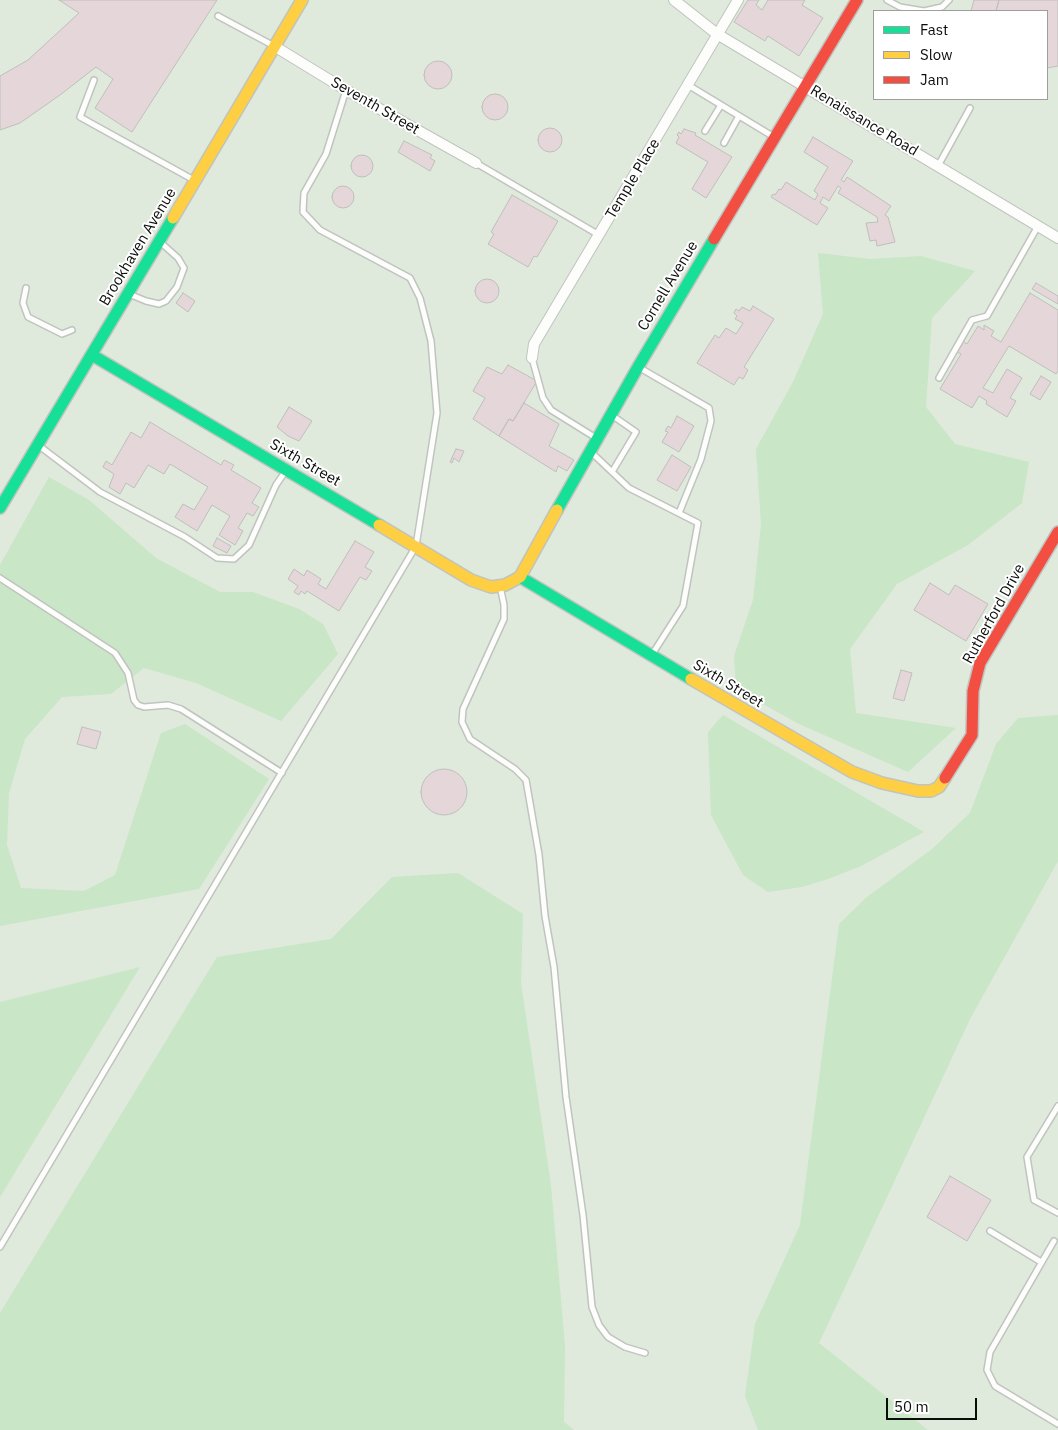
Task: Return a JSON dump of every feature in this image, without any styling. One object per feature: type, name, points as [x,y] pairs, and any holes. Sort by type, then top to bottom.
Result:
[{"type":"street","name":"Brookhaven Avenue","points":[[0,508],[302,0]]},
{"type":"street","name":"Renaissance Road","points":[[674,0],[717,34],[1058,238]]},
{"type":"street","name":"Temple Place","points":[[532,358],[534,344],[738,0]]},
{"type":"street","name":"Cornell Avenue","points":[[520,577],[589,450],[638,366],[857,0]]},
{"type":"street","name":"Seventh Street","points":[[274,46],[346,90],[476,163]]},
{"type":"street","name":"Sixth Street","points":[[92,355],[471,580],[491,587],[503,586]]},
{"type":"street","name":"Rutherford Drive","points":[[931,791],[940,787],[972,734],[973,690],[980,663],[1058,532]]},
{"type":"street","name":"Sixth Street","points":[[520,577],[820,755],[852,772],[898,787],[931,791]]},
{"type":"street","points":[[503,586],[520,577]]},
{"type":"lane","points":[[886,0],[900,7],[918,10]]},
{"type":"lane","points":[[928,10],[942,7],[948,0]]},
{"type":"lane","points":[[218,16],[274,46]]},
{"type":"lane","points":[[94,80],[80,117],[195,181]]},
{"type":"lane","points":[[688,85],[775,137]]},
{"type":"lane","points":[[0,1247],[416,546],[436,434],[437,413],[431,342],[420,298],[410,278],[320,230],[304,212],[304,192],[326,154],[346,90]]},
{"type":"lane","points":[[704,131],[721,105]]},
{"type":"lane","points":[[938,166],[970,108]]},
{"type":"lane","points":[[724,143],[739,116]]},
{"type":"lane","points":[[476,163],[600,235]]},
{"type":"lane","points":[[939,378],[972,320],[986,316],[1038,226]]},
{"type":"lane","points":[[128,294],[159,304],[166,301],[177,287],[184,268],[178,258],[159,241]]},
{"type":"lane","points":[[26,288],[23,303],[28,316],[62,334],[72,330]]},
{"type":"lane","points":[[532,358],[543,398],[551,410],[596,438]]},
{"type":"lane","points":[[638,366],[709,408],[711,421],[701,460],[678,513]]},
{"type":"lane","points":[[610,414],[636,432],[612,472]]},
{"type":"lane","points":[[38,445],[100,492],[185,537],[217,558],[234,560],[249,545],[276,485],[287,470]]},
{"type":"lane","points":[[589,450],[629,488],[698,523],[683,606],[652,655]]},
{"type":"lane","points":[[0,578],[114,653],[128,673],[134,700],[138,705],[144,707],[168,705],[181,709],[282,773]]},
{"type":"lane","points":[[503,586],[504,619],[463,708],[462,722],[470,739],[515,769],[526,780],[539,856],[544,916],[554,967],[566,1097],[583,1215],[592,1307],[608,1337],[625,1347],[645,1353]]},
{"type":"lane","points":[[1058,1106],[1028,1156],[1034,1200],[1058,1213]]},
{"type":"lane","points":[[990,1231],[1041,1262]]},
{"type":"lane","points":[[1054,1241],[990,1352],[987,1370],[995,1386],[1058,1424]]},
{"type":"shaded area","points":[[0,0],[1058,0],[1058,1430],[0,1430]]},
{"type":"green space","points":[[818,253],[870,259],[921,256],[975,271],[932,318],[926,407],[955,444],[1029,462],[1022,503],[968,545],[897,584],[850,649],[856,713],[956,728],[908,772],[799,724],[736,689],[734,656],[753,600],[761,524],[756,449],[793,382],[823,314]]},
{"type":"green space","points":[[49,477],[89,500],[156,558],[220,592],[253,592],[299,609],[323,624],[338,654],[281,721],[196,683],[144,668],[111,694],[62,697],[25,739],[9,793],[7,845],[21,888],[84,891],[115,875],[161,733],[185,724],[269,779],[199,889],[0,926],[0,565]]},
{"type":"green space","points":[[723,715],[924,832],[861,866],[828,879],[802,887],[768,892],[743,875],[711,815],[708,732]]},
{"type":"green space","points":[[1058,715],[1058,861],[970,1019],[819,1343],[928,1430],[758,1430],[745,1396],[755,1324],[800,1225],[839,924],[867,897],[932,849],[970,813],[996,744],[1018,718]]},
{"type":"green space","points":[[458,873],[523,914],[521,983],[551,1185],[565,1346],[564,1422],[574,1430],[0,1430],[0,1313],[217,957],[331,939],[392,877]]},
{"type":"green space","points":[[140,967],[0,1197],[0,1002]]},
{"type":"building","points":[[59,0],[217,0],[132,132],[95,108],[113,79],[96,67],[20,123],[0,130],[0,76],[28,60],[79,13]]},
{"type":"building","points":[[748,0],[759,0],[756,5],[762,10],[768,0],[805,0],[802,5],[823,18],[799,56],[768,36],[765,41],[734,22]]},
{"type":"building","points":[[974,0],[999,0],[996,10],[971,10]]},
{"type":"building","points":[[999,0],[1058,0],[1058,66],[1048,68],[1048,10],[996,10]]},
{"type":"building","points":[[438,61],[448,65],[452,75],[448,85],[438,89],[428,85],[424,75],[428,65]]},
{"type":"building","points":[[495,94],[504,98],[508,107],[504,116],[495,120],[486,116],[482,107],[486,98]]},
{"type":"building","points":[[550,128],[555,129],[561,135],[561,145],[555,151],[550,152],[545,151],[539,145],[538,140],[539,135],[545,129]]},
{"type":"building","points":[[684,129],[696,133],[695,135],[732,157],[706,198],[692,189],[708,162],[676,143],[679,137],[677,135],[679,132],[681,134]]},
{"type":"building","points":[[813,137],[853,161],[841,180],[844,182],[847,177],[891,206],[885,215],[888,217],[895,242],[877,246],[876,240],[870,241],[866,223],[878,222],[877,217],[838,193],[841,188],[838,186],[829,201],[823,197],[820,203],[828,208],[817,225],[771,197],[779,189],[781,190],[786,182],[815,200],[818,194],[814,191],[828,167],[804,152]]},
{"type":"building","points":[[404,141],[432,155],[430,158],[435,161],[430,171],[398,152]]},
{"type":"building","points":[[362,155],[370,158],[373,166],[370,174],[362,177],[354,174],[351,166],[354,158]]},
{"type":"building","points":[[343,186],[351,189],[354,197],[351,205],[343,208],[335,205],[332,197],[335,189]]},
{"type":"building","points":[[512,195],[558,221],[537,257],[534,256],[528,267],[488,244],[494,234],[491,232]]},
{"type":"building","points":[[487,279],[495,283],[499,291],[495,299],[487,303],[479,299],[475,291],[479,283]]},
{"type":"building","points":[[1036,283],[1058,296],[1058,304],[1032,289]]},
{"type":"building","points":[[183,293],[195,301],[188,312],[176,303]]},
{"type":"building","points":[[1030,293],[1058,310],[1058,371],[1056,374],[1009,346],[983,388],[993,393],[1007,369],[1022,378],[1010,398],[1016,401],[1007,417],[986,404],[987,401],[979,396],[972,408],[940,389],[961,354],[957,352],[963,341],[967,344],[978,326],[984,330],[984,325],[994,331],[991,336],[1001,342]]},
{"type":"building","points":[[753,306],[774,319],[744,367],[748,370],[743,379],[739,377],[734,385],[697,363],[715,335],[719,338],[726,328],[736,334],[743,323],[735,319],[737,316],[734,313],[736,309],[739,311],[742,307],[750,311]]},
{"type":"building","points":[[508,365],[537,381],[513,421],[509,419],[499,436],[473,419],[485,398],[473,391],[487,367],[502,374]]},
{"type":"building","points":[[1041,376],[1051,382],[1040,400],[1030,394]]},
{"type":"building","points":[[524,403],[559,424],[549,446],[574,460],[567,471],[558,466],[556,472],[499,436],[509,419],[513,421]]},
{"type":"building","points":[[289,407],[312,421],[299,441],[288,436],[277,427]]},
{"type":"building","points":[[677,416],[694,426],[679,452],[662,442],[668,432],[665,431],[668,426],[671,428]]},
{"type":"building","points":[[150,422],[221,465],[224,460],[234,465],[231,470],[261,488],[252,503],[259,507],[253,516],[247,513],[238,528],[243,531],[235,545],[219,535],[230,516],[212,505],[197,531],[175,517],[183,504],[194,510],[208,487],[170,464],[164,474],[148,465],[134,488],[126,483],[120,494],[109,487],[114,474],[103,467],[106,461],[112,465],[131,432],[141,438]]},
{"type":"building","points":[[456,449],[464,451],[459,462],[454,458],[452,463],[450,462]]},
{"type":"building","points":[[672,455],[691,467],[677,491],[657,480]]},
{"type":"building","points":[[217,538],[231,546],[227,553],[213,546]]},
{"type":"building","points":[[355,541],[374,552],[365,567],[372,571],[366,580],[360,577],[339,611],[307,591],[305,594],[301,591],[299,595],[294,592],[298,586],[288,579],[294,569],[304,576],[307,570],[321,579],[318,584],[326,589]]},
{"type":"building","points":[[930,583],[949,595],[955,585],[988,604],[966,641],[914,610]]},
{"type":"building","points":[[901,670],[912,673],[904,701],[893,698]]},
{"type":"building","points":[[82,727],[101,732],[96,749],[77,744]]},
{"type":"building","points":[[444,769],[457,773],[463,779],[467,792],[463,805],[457,811],[444,815],[431,811],[425,805],[421,792],[425,779],[431,773]]},
{"type":"building","points":[[950,1176],[991,1200],[967,1241],[927,1217]]},
{"type":"traffic: fast","points":[[0,508],[173,218]]},
{"type":"traffic: fast","points":[[557,510],[638,367],[714,239]]},
{"type":"traffic: fast","points":[[92,355],[379,525]]},
{"type":"traffic: fast","points":[[520,577],[691,679]]},
{"type":"traffic: slow","points":[[173,218],[302,0]]},
{"type":"traffic: slow","points":[[379,525],[471,580],[491,587],[505,585],[520,577],[557,510]]},
{"type":"traffic: slow","points":[[691,679],[852,772],[882,783],[918,791],[931,791],[939,787],[945,778]]},
{"type":"traffic: jam","points":[[714,239],[857,0]]},
{"type":"traffic: jam","points":[[945,778],[972,735],[973,691],[980,663],[1058,532]]}]
